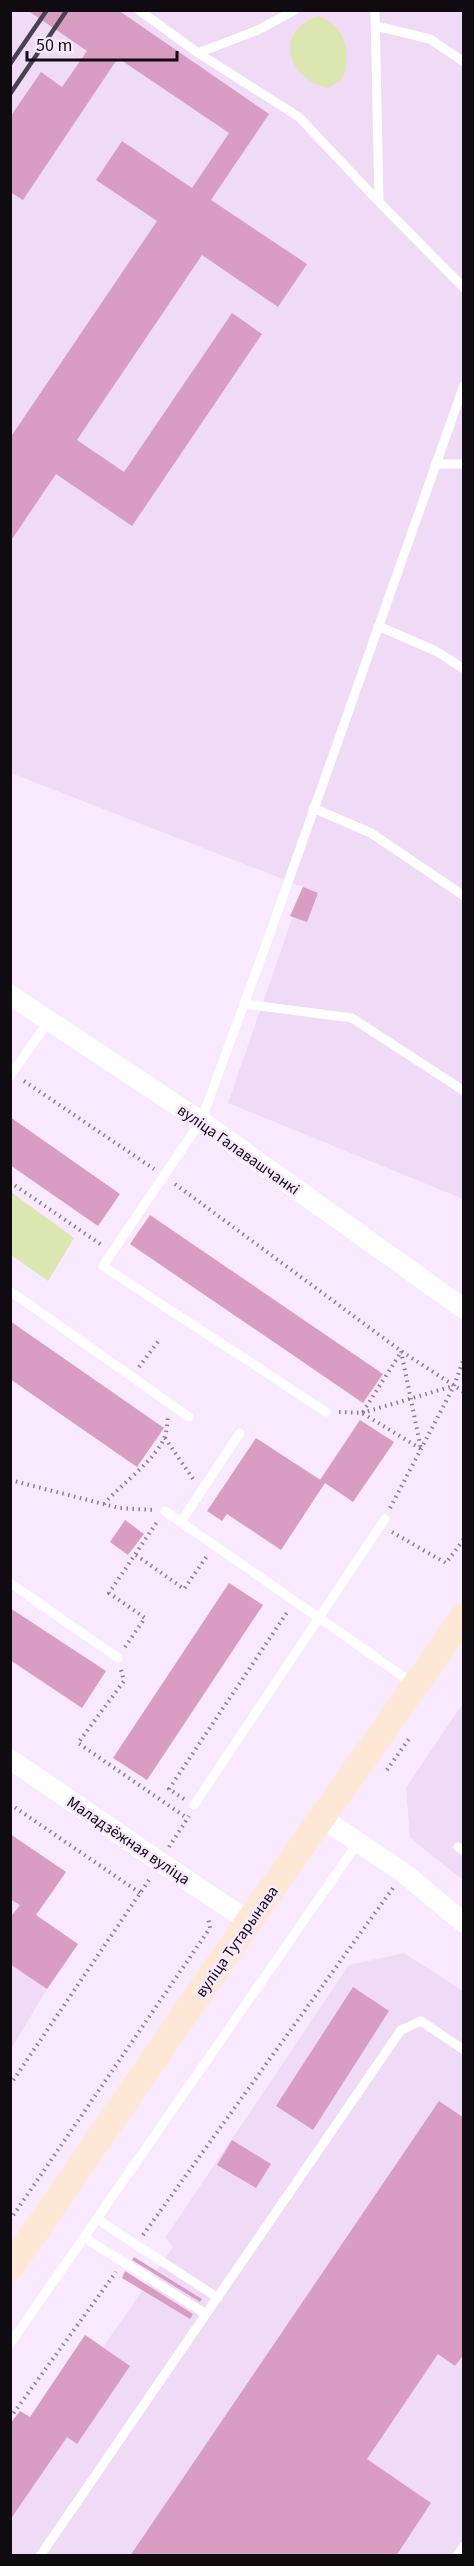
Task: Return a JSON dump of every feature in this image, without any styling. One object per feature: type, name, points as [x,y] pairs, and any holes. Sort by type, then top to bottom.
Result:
[{"type":"street","name":"вуліца Галавашчанкі","points":[[10,995],[201,1121],[464,1309]]},
{"type":"street","name":"вуліца Тутарынава","points":[[10,2268],[249,1921],[464,1616]]},
{"type":"street","name":"Маладзёжная вуліца","points":[[10,1759],[249,1921]]},
{"type":"street","points":[[322,1818],[404,1873],[464,1923]]},
{"type":"lane","points":[[140,10],[198,53],[299,117],[463,288]]},
{"type":"lane","points":[[198,53],[258,30],[295,10]]},
{"type":"lane","points":[[375,10],[379,202]]},
{"type":"lane","points":[[376,26],[430,39],[464,62]]},
{"type":"lane","points":[[326,1412],[103,1266],[201,1121],[464,385]]},
{"type":"lane","points":[[435,464],[464,464]]},
{"type":"lane","points":[[378,626],[436,651],[464,669]]},
{"type":"lane","points":[[313,808],[371,833],[464,896]]},
{"type":"lane","points":[[244,1004],[352,1018],[464,1090]]},
{"type":"lane","points":[[11,1074],[49,1021]]},
{"type":"lane","points":[[10,1291],[189,1417]]},
{"type":"lane","points":[[181,1522],[240,1433]]},
{"type":"lane","points":[[165,1511],[415,1685]]},
{"type":"lane","points":[[194,1805],[317,1617],[383,1522]]},
{"type":"lane","points":[[10,1583],[118,1658]]},
{"type":"lane","points":[[10,2344],[359,1841]]},
{"type":"lane","points":[[40,2556],[401,2030],[421,2021],[464,2049]]},
{"type":"lane","points":[[98,2219],[218,2298]]},
{"type":"lane","points":[[85,2238],[206,2314]]},
{"type":"lane","points":[[457,2556],[464,2546]]},
{"type":"path","points":[[11,1074],[164,1176],[401,1351],[464,1392]]},
{"type":"path","points":[[10,1182],[111,1251]]},
{"type":"path","points":[[132,1376],[158,1342]]},
{"type":"path","points":[[401,1351],[421,1449]]},
{"type":"path","points":[[362,1413],[401,1351]]},
{"type":"path","points":[[464,1358],[454,1386],[383,1522],[446,1563],[464,1539]]},
{"type":"path","points":[[326,1412],[362,1413],[454,1386]]},
{"type":"path","points":[[362,1413],[421,1449]]},
{"type":"path","points":[[104,1504],[118,1487],[144,1466],[165,1437],[202,1491]]},
{"type":"path","points":[[10,1480],[119,1508],[165,1511],[109,1593],[145,1618],[118,1658],[124,1681],[78,1743],[188,1819],[166,1852]]},
{"type":"path","points":[[136,1555],[184,1589],[209,1553]]},
{"type":"path","points":[[194,1805],[169,1789],[290,1609],[281,1603]]},
{"type":"path","points":[[10,1804],[140,1893]]},
{"type":"path","points":[[136,2245],[404,1873]]},
{"type":"path","points":[[10,2085],[152,1874],[161,1880]]},
{"type":"path","points":[[10,2220],[210,1928],[206,1908]]},
{"type":"path","points":[[10,2418],[123,2262]]},
{"type":"shaded area","points":[[10,11],[463,11],[463,1199],[228,1103],[303,887],[11,773]]},
{"type":"shaded area","points":[[463,1703],[463,1880],[410,1838],[406,1788]]},
{"type":"shaded area","points":[[11,1834],[66,1872],[36,1915],[78,1944],[47,1989],[11,2049]]},
{"type":"shaded area","points":[[404,1953],[463,1991],[463,2555],[11,2556],[11,2424],[20,2411],[30,2417],[85,2335],[103,2347],[173,2247],[165,2238],[349,1965]]},
{"type":"green space","points":[[318,16],[335,26],[346,51],[347,61],[342,80],[328,88],[314,83],[303,75],[291,55],[291,43],[295,33],[304,23]]},
{"type":"green space","points":[[11,1192],[74,1238],[48,1281],[11,1255]]},
{"type":"building","points":[[27,10],[118,10],[269,114],[211,200],[307,264],[278,307],[202,255],[77,440],[124,472],[232,313],[262,334],[132,526],[56,474],[10,542],[10,438],[157,221],[96,180],[122,141],[192,188],[229,133],[118,58],[23,200],[10,192],[10,117],[41,72],[62,87],[87,51]]},
{"type":"building","points":[[303,887],[318,893],[307,922],[290,916]]},
{"type":"building","points":[[10,1117],[120,1194],[98,1226],[10,1165]]},
{"type":"building","points":[[150,1215],[383,1374],[363,1403],[130,1244]]},
{"type":"building","points":[[10,1321],[164,1428],[137,1467],[10,1379]]},
{"type":"building","points":[[360,1420],[394,1442],[353,1502],[325,1483],[281,1550],[227,1514],[222,1521],[207,1511],[256,1438],[320,1480]]},
{"type":"building","points":[[125,1520],[144,1534],[128,1555],[110,1542]]},
{"type":"building","points":[[229,1583],[263,1605],[147,1780],[113,1758]]},
{"type":"building","points":[[10,1608],[106,1671],[82,1708],[10,1660]]},
{"type":"building","points":[[10,1834],[66,1872],[36,1915],[78,1944],[47,1989],[10,1964],[10,1918],[20,1905],[10,1899]]},
{"type":"building","points":[[353,1987],[389,2011],[313,2130],[276,2106]]},
{"type":"building","points":[[439,2101],[464,2118],[464,2354],[455,2366],[438,2354],[367,2459],[431,2503],[396,2556],[130,2556]]},
{"type":"building","points":[[232,2140],[271,2164],[256,2188],[217,2165]]},
{"type":"building","points":[[134,2257],[202,2299],[200,2302],[132,2260]]},
{"type":"building","points":[[125,2271],[193,2314],[190,2319],[122,2278]]},
{"type":"building","points":[[85,2335],[130,2366],[77,2444],[67,2437],[10,2520],[10,2424],[20,2411],[30,2417]]},
{"type":"railway","points":[[10,64],[47,10]]},
{"type":"railway","points":[[10,94],[67,10]]}]
